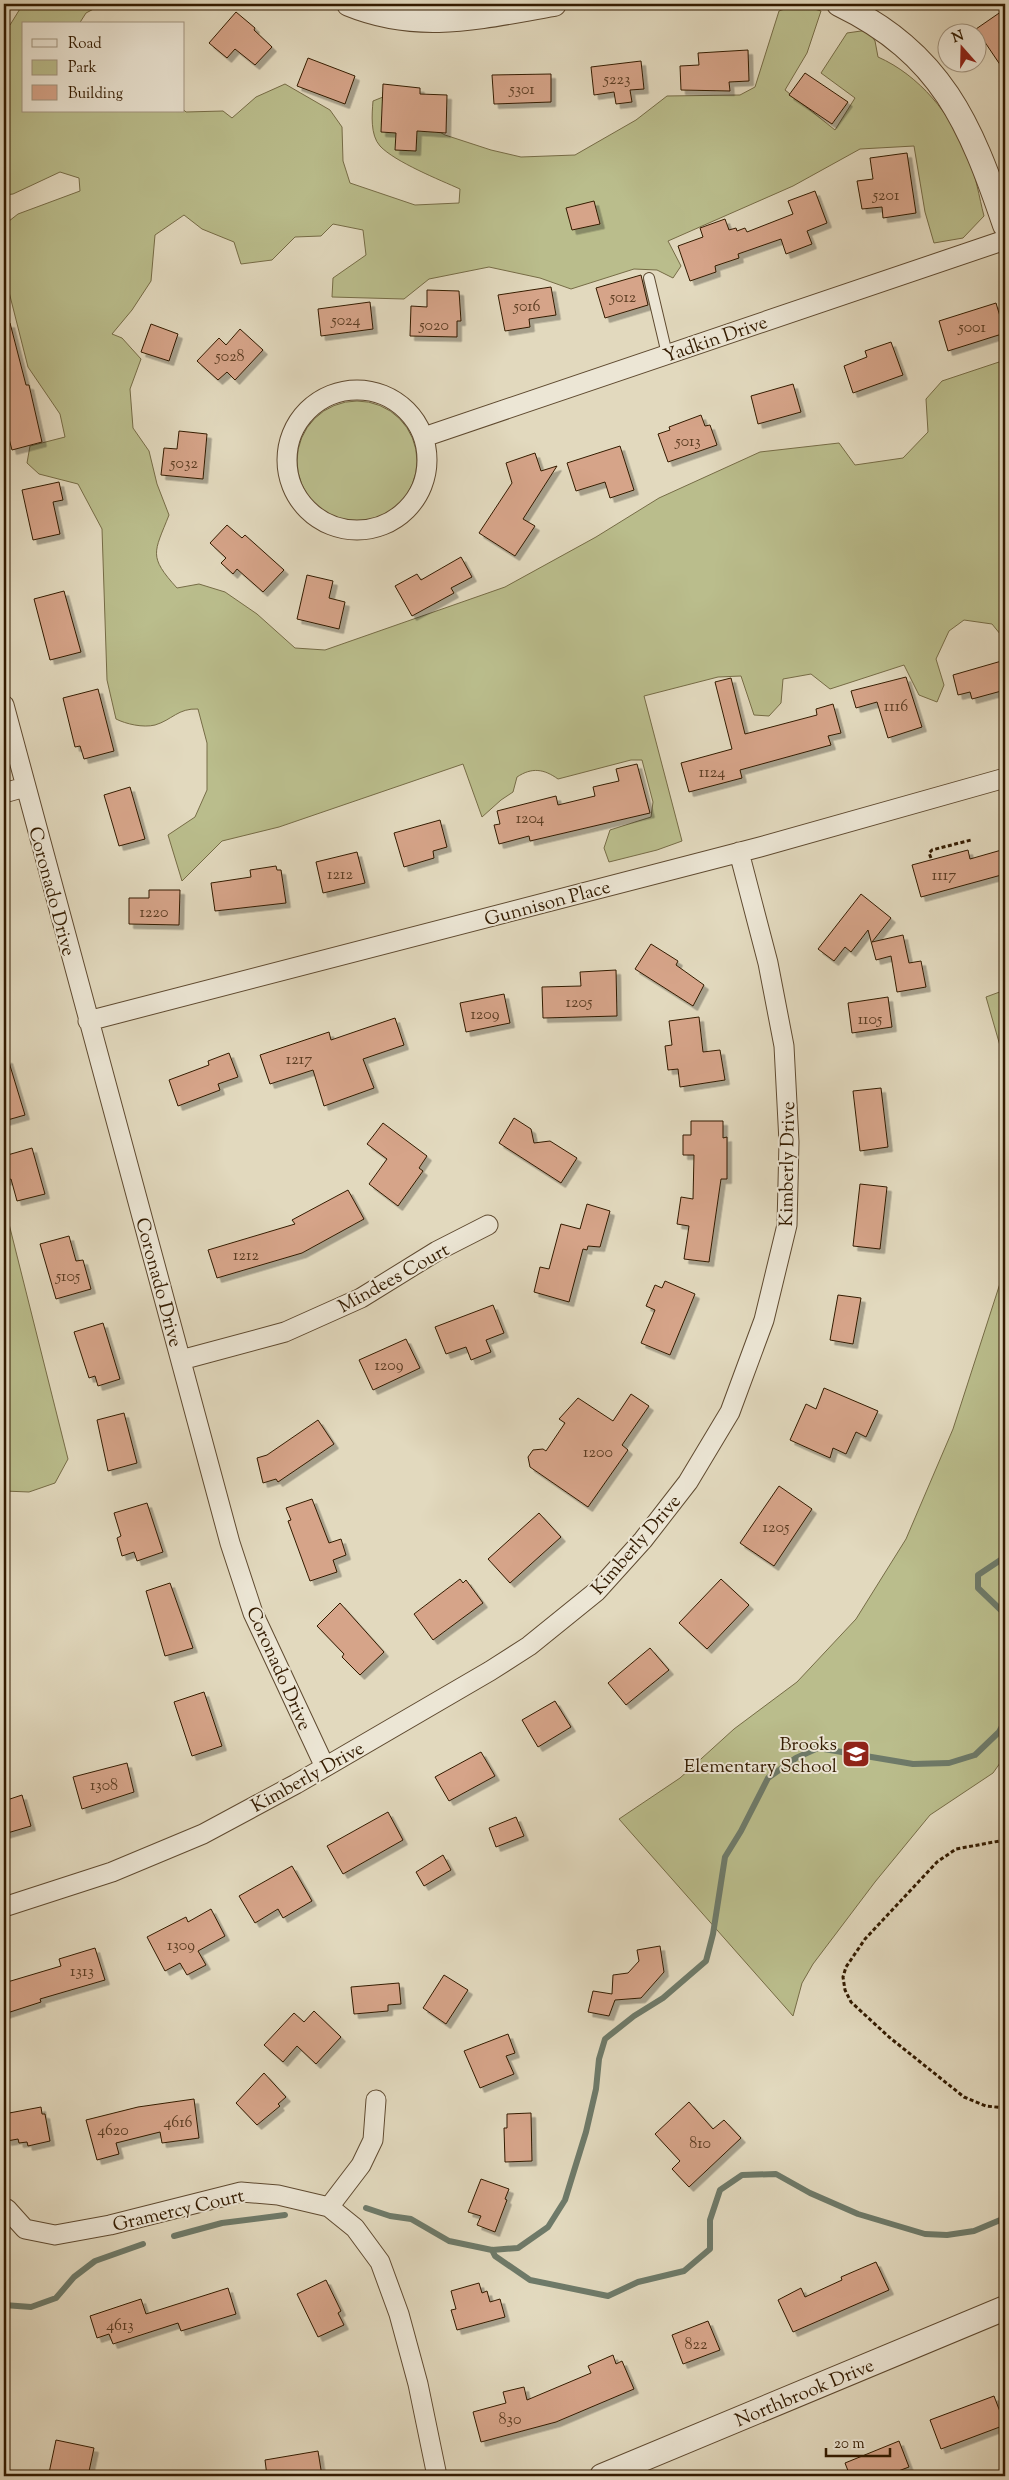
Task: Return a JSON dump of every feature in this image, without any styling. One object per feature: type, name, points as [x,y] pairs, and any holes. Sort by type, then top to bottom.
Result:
[{"type":"street","points":[[349,4],[390,16],[423,21],[452,20],[554,4]]},
{"type":"street","points":[[840,4],[878,25],[923,63],[939,81],[966,124],[979,150],[1005,225]]},
{"type":"street","name":"Yadkin Drive","points":[[424,437],[1005,240]]},
{"type":"street","points":[[354,390],[382,394],[404,408],[416,421],[424,437],[428,465],[423,487],[410,508],[386,525],[358,531],[329,525],[310,514],[296,496],[288,475],[288,447],[296,424],[310,407],[332,394],[354,390]]},
{"type":"street","name":"Coronado Drive","points":[[4,705],[24,787],[230,1543],[253,1613],[325,1766]]},
{"type":"street","name":"Gunnison Place","points":[[88,1021],[739,852],[1005,778]]},
{"type":"street","points":[[4,793],[24,787]]},
{"type":"street","name":"Kimberly Drive","points":[[4,1907],[112,1872],[202,1834],[325,1766],[498,1666],[529,1646],[597,1591],[643,1540],[688,1482],[730,1412],[764,1320],[787,1226],[789,1142],[784,1046],[768,963],[739,852]]},
{"type":"street","name":"Mindees Court","points":[[181,1360],[285,1332],[361,1298],[437,1251],[488,1225]]},
{"type":"street","points":[[329,2207],[361,2165],[373,2140],[376,2100]]},
{"type":"street","name":"Gramercy Court","points":[[7,2209],[24,2229],[55,2234],[110,2225],[241,2192],[278,2194],[329,2207],[356,2228],[380,2262],[398,2314],[418,2384],[437,2476]]},
{"type":"street","name":"Northbrook Drive","points":[[602,2476],[1005,2308]]},
{"type":"lane","points":[[649,278],[667,354]]},
{"type":"path","points":[[931,858],[929,853],[932,850],[971,840]]},
{"type":"path","points":[[1005,1840],[956,1850],[937,1862],[865,1939],[846,1967],[843,1977],[845,1990],[852,2002],[889,2037],[964,2097],[986,2106],[1005,2108]]},
{"type":"green space","points":[[23,4],[103,4],[86,13],[80,22],[22,22],[22,112],[223,111],[232,118],[256,97],[285,84],[330,110],[342,127],[343,161],[350,183],[415,205],[459,203],[460,189],[407,164],[380,146],[373,130],[373,101],[388,95],[404,112],[445,135],[491,150],[521,157],[575,155],[636,120],[667,96],[740,95],[755,87],[779,11],[798,4],[821,11],[807,53],[785,90],[835,130],[855,98],[821,73],[847,33],[868,30],[875,41],[878,57],[907,74],[920,85],[943,112],[961,141],[973,171],[984,216],[963,238],[934,243],[925,212],[914,146],[860,149],[793,186],[668,241],[681,266],[673,278],[657,270],[634,269],[571,289],[540,278],[489,267],[429,279],[404,299],[332,297],[333,278],[366,255],[363,230],[333,224],[321,236],[295,237],[272,260],[241,264],[234,242],[202,229],[184,215],[155,235],[151,281],[132,310],[112,334],[122,338],[141,359],[130,389],[133,428],[149,451],[157,484],[169,515],[157,546],[156,554],[161,568],[177,588],[199,584],[225,592],[257,614],[295,648],[325,650],[505,587],[596,537],[659,498],[760,452],[839,443],[855,465],[903,458],[928,432],[926,399],[942,381],[1005,360],[1005,640],[992,624],[964,620],[949,631],[936,659],[944,685],[937,702],[919,695],[904,665],[830,689],[811,674],[783,679],[781,703],[769,716],[754,715],[741,676],[718,677],[644,696],[682,841],[657,850],[609,862],[604,848],[610,830],[651,817],[653,802],[642,760],[631,760],[558,779],[543,771],[522,774],[517,777],[513,792],[482,817],[463,764],[279,827],[222,841],[182,881],[168,835],[195,817],[207,790],[207,743],[198,709],[185,710],[161,723],[150,726],[135,725],[116,719],[107,680],[102,529],[78,484],[39,474],[27,463],[30,446],[65,437],[60,414],[28,367],[8,288],[4,288],[4,225],[18,214],[80,191],[79,178],[60,172],[13,194],[4,195],[4,30],[10,25]]},
{"type":"green space","points":[[357,401],[380,405],[400,418],[413,438],[417,461],[413,484],[400,504],[380,517],[357,521],[334,517],[314,504],[301,484],[297,461],[301,438],[314,418],[334,405]]},
{"type":"green space","points":[[1005,990],[1005,1063],[986,997]]},
{"type":"green space","points":[[4,1204],[68,1459],[55,1483],[29,1492],[4,1491]]},
{"type":"green space","name":"Brooks Elementary School","points":[[1005,1260],[1005,1756],[993,1773],[930,1815],[875,1882],[813,1964],[802,1983],[793,2016],[619,1819],[680,1778],[734,1729],[797,1682],[856,1619],[906,1539],[953,1429],[1004,1271]]},
{"type":"building","points":[[1005,9],[1005,72],[986,44],[986,22]]},
{"type":"building","points":[[236,12],[255,28],[254,30],[272,47],[255,65],[235,49],[227,58],[209,43]]},
{"type":"building","points":[[748,50],[749,81],[729,82],[730,91],[681,90],[680,66],[699,65],[698,53]]},
{"type":"building","points":[[308,58],[355,76],[345,104],[297,86]]},
{"type":"building","points":[[641,61],[644,89],[630,90],[632,102],[616,104],[614,92],[594,95],[591,67]]},
{"type":"building","points":[[805,73],[848,102],[832,124],[789,95]]},
{"type":"building","points":[[551,74],[551,102],[494,104],[492,75]]},
{"type":"building","points":[[383,84],[420,88],[420,94],[447,95],[446,133],[417,131],[416,151],[395,150],[396,133],[381,132]]},
{"type":"building","points":[[907,153],[916,213],[883,218],[882,207],[862,209],[857,181],[873,179],[870,158]]},
{"type":"building","points":[[815,191],[827,223],[807,231],[812,244],[786,254],[781,239],[738,254],[739,258],[715,266],[716,272],[690,281],[678,246],[703,237],[700,228],[725,219],[729,230],[736,228],[737,231],[745,228],[747,232],[793,214],[788,201]]},
{"type":"building","points":[[594,201],[600,224],[572,230],[566,208]]},
{"type":"building","points":[[641,275],[648,305],[605,318],[596,288]]},
{"type":"building","points":[[551,287],[556,315],[529,319],[530,327],[505,331],[498,295]]},
{"type":"building","points":[[427,290],[459,291],[461,321],[457,321],[457,337],[410,336],[411,306],[427,307]]},
{"type":"building","points":[[370,302],[373,329],[321,336],[318,309]]},
{"type":"building","points":[[996,303],[1005,333],[948,351],[939,321]]},
{"type":"building","points":[[10,323],[26,385],[29,385],[42,442],[12,450],[8,435],[4,436],[4,324]]},
{"type":"building","points":[[151,324],[178,334],[169,361],[141,352]]},
{"type":"building","points":[[240,329],[263,350],[235,380],[227,372],[218,380],[197,361],[219,338],[226,345]]},
{"type":"building","points":[[891,342],[903,375],[853,393],[844,366],[867,357],[865,351]]},
{"type":"building","points":[[793,384],[801,412],[758,424],[751,396]]},
{"type":"building","points":[[701,415],[705,426],[710,425],[717,445],[668,462],[658,434],[670,430],[669,427]]},
{"type":"building","points":[[179,431],[207,434],[203,479],[161,475],[164,448],[177,449]]},
{"type":"building","points":[[620,446],[634,490],[610,498],[605,482],[576,491],[567,463]]},
{"type":"building","points":[[535,453],[541,471],[557,466],[523,519],[535,526],[515,556],[479,533],[512,483],[506,463]]},
{"type":"building","points":[[59,482],[63,500],[53,502],[60,534],[33,540],[22,490]]},
{"type":"building","points":[[227,525],[242,538],[245,535],[284,570],[263,592],[237,569],[233,574],[221,563],[226,558],[210,543]]},
{"type":"building","points":[[461,557],[472,577],[451,588],[454,593],[412,616],[395,586],[417,574],[421,580]]},
{"type":"building","points":[[307,575],[333,581],[329,598],[345,602],[339,629],[297,619]]},
{"type":"building","points":[[64,591],[81,652],[50,660],[34,599]]},
{"type":"building","points":[[1005,660],[1005,690],[972,699],[970,692],[958,695],[953,675]]},
{"type":"building","points":[[906,677],[922,727],[888,738],[877,702],[856,708],[851,691]]},
{"type":"building","points":[[731,678],[745,734],[817,715],[816,709],[833,704],[841,733],[828,736],[831,745],[740,770],[742,778],[689,792],[681,763],[732,749],[715,682]]},
{"type":"building","points":[[98,689],[114,751],[84,759],[80,746],[75,747],[63,698]]},
{"type":"building","points":[[637,764],[650,813],[530,841],[529,836],[499,844],[494,825],[500,824],[497,811],[556,796],[558,805],[595,796],[593,787],[619,781],[616,769]]},
{"type":"building","points":[[130,787],[145,839],[119,846],[104,795]]},
{"type":"building","points":[[440,820],[447,847],[433,851],[434,858],[404,867],[394,833]]},
{"type":"building","points":[[1005,849],[1005,874],[921,897],[912,865],[968,850],[970,859]]},
{"type":"building","points":[[357,852],[365,883],[323,893],[316,862]]},
{"type":"building","points":[[276,866],[277,870],[281,870],[286,903],[215,911],[211,883],[251,877],[250,870]]},
{"type":"building","points":[[149,890],[180,890],[179,925],[129,924],[129,898],[149,898]]},
{"type":"building","points":[[861,894],[891,918],[872,942],[903,935],[909,963],[921,961],[926,987],[897,992],[891,956],[876,960],[868,930],[851,952],[845,947],[834,961],[818,949]]},
{"type":"building","points":[[651,944],[678,961],[676,965],[704,985],[693,1006],[635,969]]},
{"type":"building","points":[[616,970],[617,1016],[543,1018],[542,987],[581,986],[580,972]]},
{"type":"building","points":[[504,994],[510,1023],[466,1032],[460,1003]]},
{"type":"building","points":[[888,997],[892,1027],[852,1033],[848,1003]]},
{"type":"building","points":[[699,1017],[703,1052],[720,1050],[725,1080],[680,1087],[678,1069],[668,1070],[665,1046],[672,1045],[669,1021]]},
{"type":"building","points":[[395,1018],[404,1045],[363,1059],[374,1088],[324,1106],[313,1070],[270,1084],[260,1055],[329,1032],[331,1040]]},
{"type":"building","points":[[229,1053],[238,1077],[218,1084],[220,1090],[178,1106],[169,1080],[209,1065],[208,1061]]},
{"type":"building","points":[[4,1059],[8,1059],[25,1115],[4,1121]]},
{"type":"building","points":[[881,1088],[888,1147],[860,1151],[853,1091]]},
{"type":"building","points":[[514,1118],[531,1129],[534,1143],[550,1141],[577,1158],[561,1183],[499,1143]]},
{"type":"building","points":[[691,1121],[723,1121],[723,1138],[727,1137],[727,1179],[721,1179],[709,1262],[684,1259],[689,1226],[677,1224],[681,1197],[693,1199],[694,1155],[683,1155],[683,1135],[691,1135]]},
{"type":"building","points":[[383,1123],[427,1156],[419,1168],[423,1171],[398,1206],[369,1184],[387,1159],[367,1144]]},
{"type":"building","points":[[32,1148],[45,1194],[17,1201],[11,1179],[4,1181],[4,1156]]},
{"type":"building","points":[[860,1184],[887,1187],[880,1249],[853,1246]]},
{"type":"building","points":[[348,1190],[364,1219],[302,1253],[217,1278],[208,1250],[295,1224],[292,1220]]},
{"type":"building","points":[[587,1204],[610,1211],[600,1247],[588,1246],[587,1250],[583,1249],[569,1302],[534,1292],[540,1267],[549,1269],[561,1224],[580,1229]]},
{"type":"building","points":[[69,1236],[76,1261],[83,1260],[91,1289],[56,1299],[40,1244]]},
{"type":"building","points":[[665,1281],[695,1294],[670,1355],[641,1343],[655,1310],[646,1306],[655,1285],[662,1288]]},
{"type":"building","points":[[838,1295],[861,1298],[853,1344],[830,1340]]},
{"type":"building","points":[[493,1305],[504,1333],[486,1340],[491,1352],[471,1360],[466,1347],[446,1354],[435,1327]]},
{"type":"building","points":[[103,1323],[120,1379],[98,1386],[95,1376],[89,1378],[74,1332]]},
{"type":"building","points":[[406,1339],[420,1368],[373,1390],[359,1360]]},
{"type":"building","points":[[824,1388],[878,1411],[866,1437],[856,1432],[846,1454],[833,1448],[830,1458],[790,1440],[806,1404],[816,1409]]},
{"type":"building","points":[[631,1394],[649,1406],[622,1445],[628,1450],[588,1507],[530,1467],[528,1457],[533,1450],[543,1449],[546,1451],[565,1423],[559,1419],[578,1398],[613,1421]]},
{"type":"building","points":[[124,1413],[137,1463],[108,1471],[97,1420]]},
{"type":"building","points":[[318,1420],[334,1444],[278,1482],[276,1479],[263,1483],[257,1458],[267,1455]]},
{"type":"building","points":[[779,1486],[812,1509],[774,1566],[740,1543]]},
{"type":"building","points":[[312,1499],[329,1543],[341,1539],[346,1555],[333,1560],[337,1572],[310,1581],[288,1521],[291,1520],[286,1508]]},
{"type":"building","points":[[147,1503],[163,1552],[137,1561],[134,1552],[122,1556],[117,1538],[121,1536],[114,1513]]},
{"type":"building","points":[[539,1513],[561,1537],[510,1583],[488,1559]]},
{"type":"building","points":[[460,1579],[463,1583],[466,1580],[483,1603],[433,1640],[414,1614]]},
{"type":"building","points":[[721,1579],[749,1605],[707,1649],[679,1623]]},
{"type":"building","points":[[170,1583],[193,1648],[165,1656],[146,1591]]},
{"type":"building","points":[[340,1603],[384,1652],[360,1675],[342,1657],[344,1654],[317,1626]]},
{"type":"building","points":[[650,1648],[669,1670],[626,1705],[608,1683]]},
{"type":"building","points":[[204,1692],[222,1746],[192,1756],[174,1702]]},
{"type":"building","points":[[555,1701],[571,1727],[538,1747],[522,1720]]},
{"type":"building","points":[[481,1752],[495,1776],[449,1801],[435,1777]]},
{"type":"building","points":[[127,1763],[134,1792],[82,1809],[73,1777]]},
{"type":"building","points":[[22,1795],[31,1826],[4,1834],[4,1801]]},
{"type":"building","points":[[388,1812],[403,1840],[343,1874],[327,1846]]},
{"type":"building","points":[[516,1817],[524,1836],[496,1847],[489,1828]]},
{"type":"building","points":[[443,1855],[451,1870],[424,1886],[416,1872]]},
{"type":"building","points":[[292,1866],[312,1901],[283,1918],[278,1909],[255,1923],[239,1896]]},
{"type":"building","points":[[211,1909],[225,1936],[198,1951],[206,1965],[187,1975],[180,1963],[165,1971],[147,1937],[186,1917],[188,1922]]},
{"type":"building","points":[[660,1946],[664,1972],[641,1998],[615,2000],[609,2016],[588,2012],[593,1991],[612,1994],[613,1975],[628,1973],[639,1961],[637,1950]]},
{"type":"building","points":[[95,1948],[105,1980],[40,1999],[41,2002],[4,2014],[4,1983],[61,1966],[59,1959]]},
{"type":"building","points":[[444,1975],[468,1990],[446,2024],[423,2008]]},
{"type":"building","points":[[399,1983],[401,2004],[388,2005],[388,2011],[354,2014],[351,1987]]},
{"type":"building","points":[[314,2011],[341,2037],[316,2064],[297,2046],[283,2062],[264,2045],[294,2013],[304,2022]]},
{"type":"building","points":[[508,2034],[515,2053],[506,2056],[514,2074],[480,2088],[464,2051]]},
{"type":"building","points":[[264,2073],[286,2097],[278,2104],[280,2106],[257,2125],[236,2103]]},
{"type":"building","points":[[194,2099],[199,2138],[162,2143],[160,2132],[116,2143],[119,2154],[97,2160],[86,2120],[138,2107]]},
{"type":"building","points":[[689,2102],[713,2129],[724,2120],[741,2138],[689,2187],[672,2169],[680,2161],[655,2134]]},
{"type":"building","points":[[41,2107],[42,2114],[45,2114],[50,2141],[28,2146],[27,2142],[19,2143],[18,2139],[7,2141],[4,2114]]},
{"type":"building","points":[[531,2113],[532,2161],[505,2162],[504,2128],[507,2128],[507,2114]]},
{"type":"building","points":[[481,2179],[509,2189],[505,2199],[507,2200],[495,2232],[477,2225],[481,2216],[468,2212]]},
{"type":"building","points":[[876,2262],[889,2290],[793,2332],[778,2300],[801,2288],[805,2297],[842,2280],[841,2277]]},
{"type":"building","points":[[326,2280],[341,2311],[338,2313],[344,2325],[318,2337],[297,2294]]},
{"type":"building","points":[[479,2283],[482,2293],[487,2291],[490,2302],[500,2299],[505,2317],[457,2330],[451,2310],[456,2309],[451,2291]]},
{"type":"building","points":[[228,2288],[236,2314],[181,2331],[178,2323],[113,2344],[109,2334],[97,2338],[90,2316],[141,2299],[146,2314]]},
{"type":"building","points":[[708,2321],[720,2350],[683,2364],[672,2335]]},
{"type":"building","points":[[613,2355],[616,2364],[622,2361],[634,2389],[556,2422],[481,2442],[473,2412],[506,2403],[503,2392],[524,2387],[527,2400],[591,2373],[588,2366]]},
{"type":"building","points":[[994,2396],[1005,2425],[941,2449],[930,2420]]},
{"type":"building","points":[[56,2440],[94,2448],[88,2476],[64,2476],[49,2473]]},
{"type":"building","points":[[899,2441],[909,2467],[885,2476],[850,2476],[845,2463]]},
{"type":"building","points":[[318,2451],[322,2476],[267,2476],[265,2460]]},
{"type":"waterway","points":[[1005,1557],[978,1575],[978,1588],[1005,1614]]},
{"type":"waterway","points":[[366,2208],[390,2216],[411,2219],[449,2241],[492,2250],[518,2248],[548,2227],[565,2200],[586,2132],[596,2089],[599,2059],[605,2039],[634,2016],[663,1998],[706,1961],[713,1934],[725,1857],[741,1831],[768,1778],[796,1758],[818,1748],[913,1764],[949,1763],[975,1755],[999,1732],[1005,1721]]},
{"type":"waterway","points":[[492,2250],[495,2256],[530,2280],[608,2296],[638,2282],[684,2271],[710,2249],[710,2220],[720,2190],[742,2175],[776,2174],[810,2193],[858,2214],[925,2234],[947,2235],[974,2231],[1005,2218]]},
{"type":"waterway","points":[[174,2236],[222,2223],[285,2215]]},
{"type":"waterway","points":[[4,2305],[31,2307],[56,2298],[74,2277],[95,2261],[143,2244]]},
{"type":"place","name":"Brooks Elementary School","points":[[856,1754]]}]
